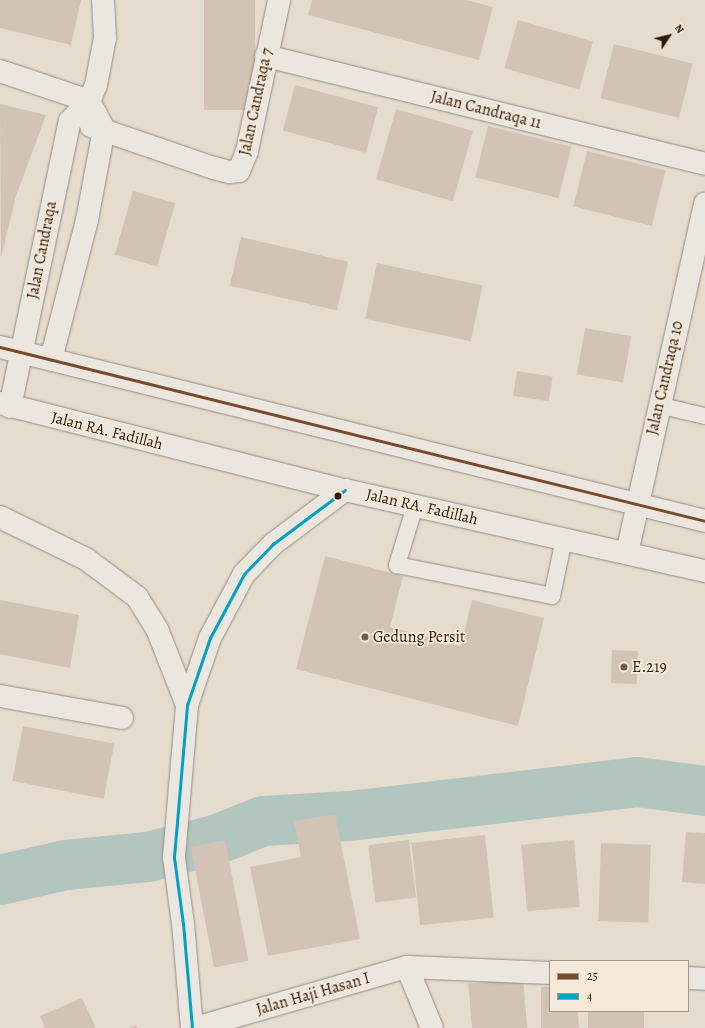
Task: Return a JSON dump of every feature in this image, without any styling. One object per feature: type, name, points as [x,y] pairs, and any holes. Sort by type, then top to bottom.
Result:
[{"type":"street","points":[[70,121],[92,93],[105,38],[103,0]]},
{"type":"street","name":"Jalan Candraqa 7","points":[[70,121],[104,129],[214,168],[236,172],[242,167],[247,151],[279,0]]},
{"type":"street","name":"Jalan Candraqa 11","points":[[266,56],[705,164]]},
{"type":"street","points":[[0,71],[92,93]]},
{"type":"street","points":[[92,93],[104,129]]},
{"type":"street","name":"Jalan Candraqa","points":[[5,405],[23,352],[70,121]]},
{"type":"street","name":"Jalan Candraqa","points":[[51,359],[87,220],[104,129]]},
{"type":"street","name":"Jalan Candraqa 10","points":[[627,553],[658,405],[705,204]]},
{"type":"street","points":[[0,347],[636,506],[705,521]]},
{"type":"street","name":"Jalan RA. Fadillah","points":[[5,405],[345,490],[705,571]]},
{"type":"street","points":[[194,1028],[183,924],[174,858],[187,704],[210,638],[244,574],[274,544],[345,490]]},
{"type":"street","points":[[0,517],[86,559],[136,597],[157,629],[187,704]]},
{"type":"street","points":[[0,696],[122,718]]},
{"type":"street","points":[[407,967],[432,1028]]},
{"type":"street","name":"Jalan Haji Hasan I","points":[[194,1028],[407,967],[549,973]]},
{"type":"street","points":[[689,978],[705,979]]},
{"type":"lane","points":[[658,405],[705,416]]},
{"type":"lane","points":[[415,506],[397,565],[552,596],[564,539]]},
{"type":"building","points":[[0,0],[81,0],[71,45],[0,28]]},
{"type":"building","points":[[204,0],[255,0],[255,110],[204,110]]},
{"type":"building","points":[[312,0],[466,0],[493,7],[479,60],[308,15]]},
{"type":"building","points":[[518,20],[593,41],[579,90],[504,68]]},
{"type":"building","points":[[614,44],[693,64],[679,118],[600,98]]},
{"type":"building","points":[[295,85],[378,107],[366,153],[283,130]]},
{"type":"building","points":[[0,104],[46,115],[16,196],[1,258]]},
{"type":"building","points":[[396,109],[473,131],[453,201],[376,179]]},
{"type":"building","points":[[488,126],[571,147],[559,198],[475,177]]},
{"type":"building","points":[[587,151],[666,171],[652,226],[573,206]]},
{"type":"building","points":[[133,191],[175,203],[157,267],[115,254]]},
{"type":"building","points":[[241,237],[348,262],[337,310],[230,286]]},
{"type":"building","points":[[377,263],[483,285],[471,341],[365,319]]},
{"type":"building","points":[[585,328],[631,336],[623,382],[577,374]]},
{"type":"building","points":[[517,371],[553,377],[549,401],[513,396]]},
{"type":"building","name":"Gedung Persit","points":[[325,556],[403,576],[390,627],[461,646],[472,600],[544,618],[518,726],[296,669]]},
{"type":"building","points":[[0,600],[79,615],[70,668],[0,654]]},
{"type":"building","name":"E.219","points":[[612,650],[638,651],[637,684],[611,683]]},
{"type":"building","points":[[23,726],[114,744],[104,799],[12,781]]},
{"type":"building","points":[[335,814],[360,939],[268,956],[250,867],[301,857],[294,821]]},
{"type":"building","points":[[686,832],[705,833],[705,884],[682,882]]},
{"type":"building","points":[[485,835],[494,918],[420,925],[411,843]]},
{"type":"building","points":[[225,840],[248,961],[214,967],[191,847]]},
{"type":"building","points":[[409,840],[416,898],[375,903],[368,845]]},
{"type":"building","points":[[574,840],[580,907],[527,911],[521,845]]},
{"type":"building","points":[[601,843],[651,845],[648,923],[598,921]]},
{"type":"building","points":[[523,979],[527,1028],[472,1028],[468,984]]},
{"type":"building","points":[[541,987],[549,987],[549,1012],[578,1012],[579,1028],[541,1028]]},
{"type":"building","points":[[82,998],[96,1028],[45,1028],[40,1016]]},
{"type":"building","points":[[588,1012],[644,1012],[644,1028],[588,1028]]},
{"type":"building","points":[[136,1025],[138,1028],[129,1028]]},
{"type":"waterway","points":[[0,880],[66,865],[148,857],[218,839],[263,821],[349,816],[637,782],[705,791]]},
{"type":"transit line","name":"25","points":[[0,347],[705,521]]},
{"type":"transit line","name":"4","points":[[192,1028],[183,924],[174,857],[187,705],[210,638],[244,574],[273,544],[345,490]]},
{"type":"place","name":"Gedung Persit","points":[[365,637]]},
{"type":"place","name":"E.219","points":[[624,667]]}]
